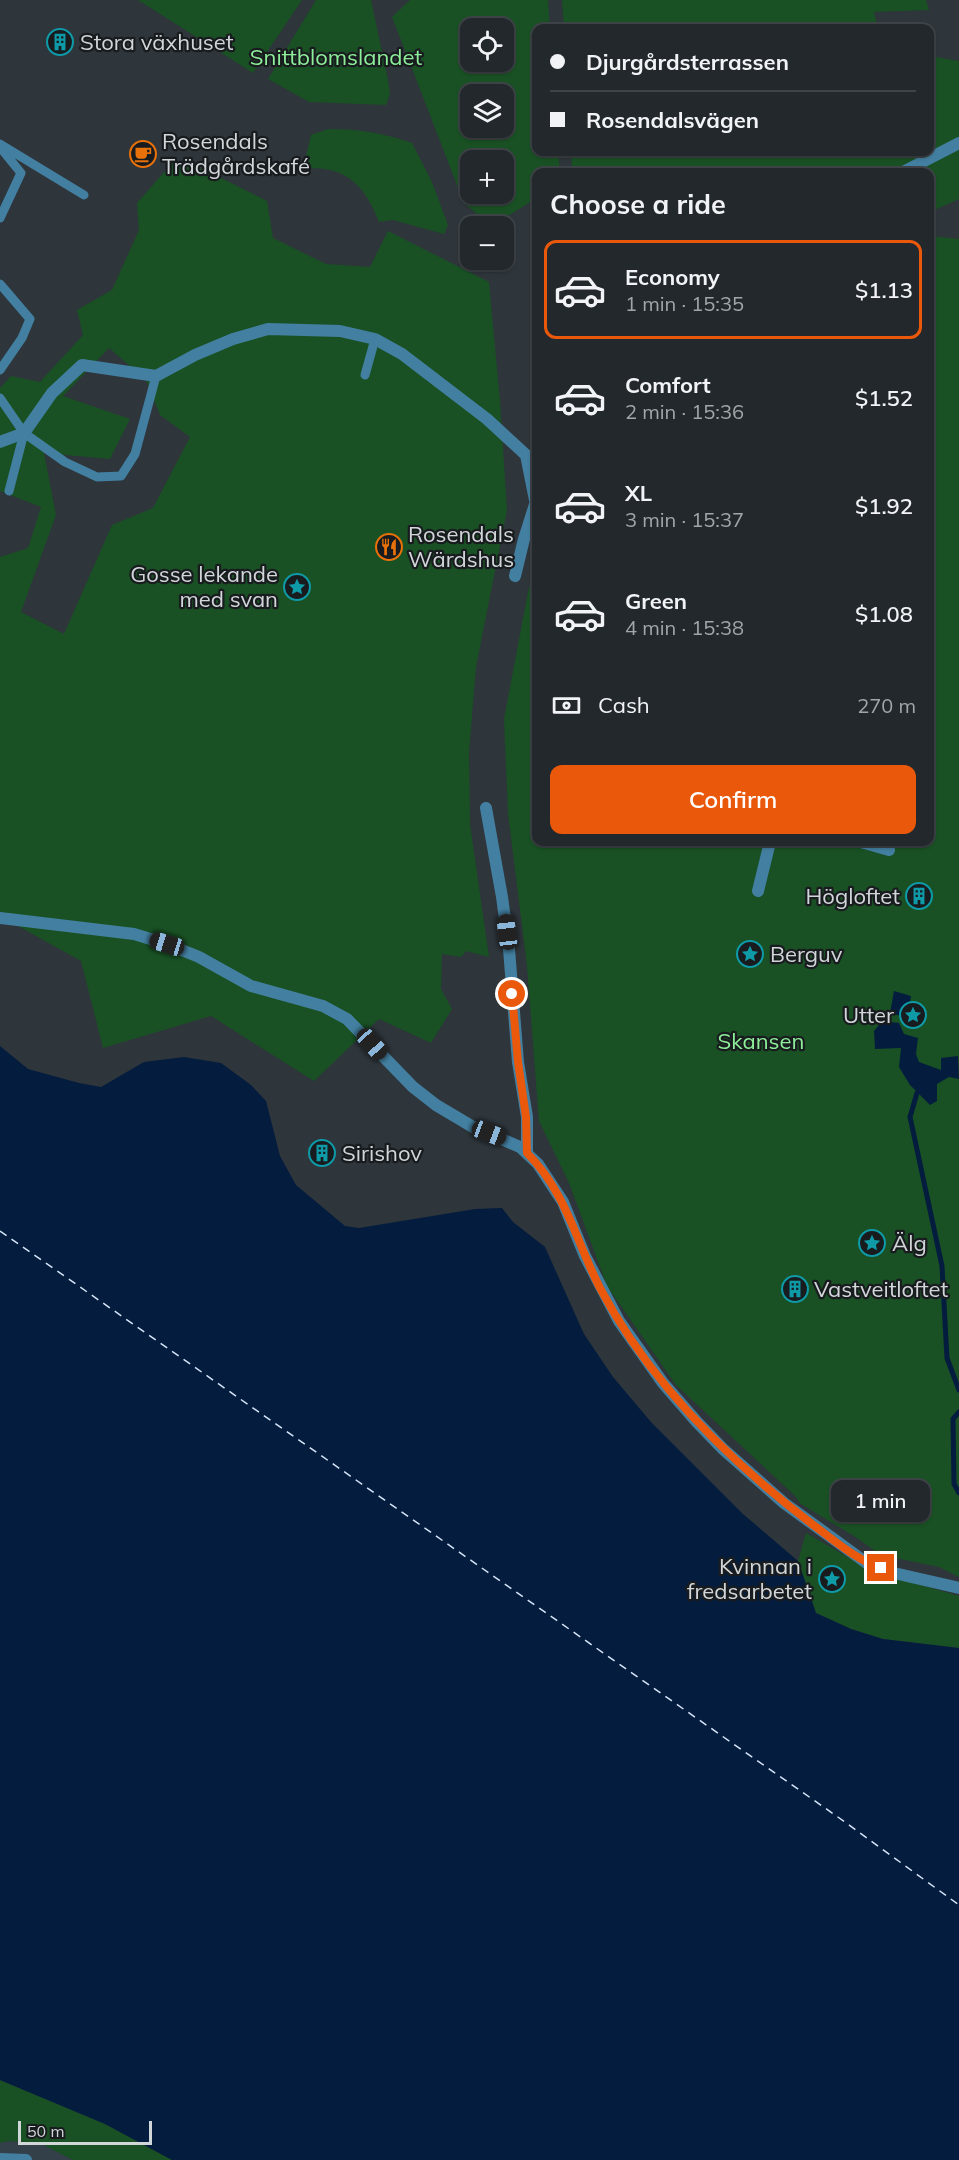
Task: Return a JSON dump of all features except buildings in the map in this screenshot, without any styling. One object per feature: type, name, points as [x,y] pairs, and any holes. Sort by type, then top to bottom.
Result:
[{"type":"street","points":[[934,156],[959,143]]},
{"type":"street","points":[[911,168],[934,156]]},
{"type":"street","points":[[0,442],[24,433],[52,393],[82,365],[156,376],[195,355],[233,339],[268,330],[340,332],[375,339],[402,354],[487,419],[526,455],[532,481]]},
{"type":"street","points":[[515,576],[532,514]]},
{"type":"street","points":[[486,808],[507,939],[518,1062],[526,1117],[527,1153]]},
{"type":"street","points":[[758,891],[769,846]]},
{"type":"street","points":[[875,846],[889,850]]},
{"type":"street","points":[[0,918],[134,934],[200,957],[252,986],[328,1008],[347,1018],[396,1071],[436,1105],[473,1126],[506,1139],[527,1153],[538,1164],[556,1189],[600,1288],[619,1321],[663,1383],[723,1449],[784,1503],[868,1564],[894,1573],[959,1588]]},
{"type":"street","points":[[0,2159],[26,2160]]},
{"type":"lane","points":[[0,146],[84,195]]},
{"type":"lane","points":[[0,146],[21,173],[0,218]]},
{"type":"lane","points":[[0,284],[30,318],[22,338],[0,370]]},
{"type":"lane","points":[[365,375],[375,339]]},
{"type":"lane","points":[[0,398],[24,433],[65,462],[98,477],[121,476],[135,454],[156,376]]},
{"type":"lane","points":[[9,491],[24,433]]},
{"type":"shaded area","points":[[8,2141],[40,2143],[73,2160],[0,2160],[0,2143]]},
{"type":"green space","points":[[138,0],[302,0],[253,73]]},
{"type":"green space","name":"Snittblomslandet","points":[[316,0],[371,0],[390,94],[386,105],[309,102],[268,79]]},
{"type":"green space","points":[[410,0],[548,0],[550,24],[532,24],[532,156],[558,156],[560,168],[532,168],[532,201],[508,216],[479,216],[465,204],[514,204],[514,150],[460,150],[460,193],[392,17]]},
{"type":"green space","points":[[562,0],[926,0],[929,10],[874,12],[877,24],[564,24]]},
{"type":"green space","points":[[934,57],[959,61],[959,199],[934,210],[934,168],[572,168],[571,156],[934,156]]},
{"type":"green space","points":[[328,129],[371,132],[412,143],[432,182],[448,225],[444,234],[393,220],[379,222],[367,197],[351,180],[330,170],[303,169],[311,135]]},
{"type":"green space","points":[[173,162],[205,170],[267,201],[273,238],[326,264],[370,267],[388,231],[460,267],[460,270],[465,270],[489,282],[507,510],[476,667],[469,752],[470,824],[489,957],[466,951],[461,957],[442,954],[441,989],[452,1009],[431,1043],[379,1019],[314,1081],[211,1016],[103,1048],[81,961],[0,916],[0,557],[28,548],[41,507],[0,491],[0,388],[11,376],[40,382],[83,335],[77,310],[112,290],[139,230],[137,203]],"holes":[[[109,348],[146,380],[160,415],[190,437],[153,508],[112,525],[64,634],[21,612],[56,515],[44,453],[110,459],[130,419],[63,396]]]},
{"type":"green space","name":"Skansen","points":[[934,236],[959,239],[959,1577],[939,1567],[881,1555],[801,1504],[676,1385],[607,1286],[569,1183],[539,1121],[527,966],[508,813],[504,719],[532,578],[532,846],[934,846]]},
{"type":"green space","points":[[806,1533],[860,1564],[897,1578],[959,1596],[959,1648],[883,1639],[851,1629],[816,1613],[798,1561]]},
{"type":"green space","points":[[0,2080],[105,2124],[172,2160],[73,2160],[40,2143],[8,2141],[0,2143]]},
{"type":"water","points":[[894,991],[911,996],[908,1018],[890,1013]]},
{"type":"water","points":[[882,1021],[899,1023],[904,1034],[918,1038],[916,1054],[919,1062],[941,1070],[941,1058],[958,1056],[959,1079],[949,1077],[937,1084],[937,1101],[930,1105],[910,1085],[899,1067],[901,1048],[875,1049],[874,1031]]},
{"type":"water","points":[[0,1046],[28,1069],[101,1087],[144,1062],[184,1057],[221,1063],[251,1085],[266,1101],[280,1156],[296,1185],[345,1226],[359,1228],[475,1209],[502,1208],[513,1222],[545,1247],[584,1334],[613,1377],[651,1422],[743,1514],[798,1561],[816,1613],[851,1629],[883,1639],[959,1648],[959,2160],[172,2160],[105,2124],[0,2080]]},
{"type":"waterway","points":[[917,1093],[910,1117],[942,1266],[947,1358],[959,1390]]},
{"type":"waterway","points":[[959,1412],[953,1419],[954,1484],[959,1493]]},
{"type":"ferry route","points":[[0,1231],[845,1822],[959,1905]]},
{"type":"place","name":"Stora växhuset","points":[[60,42]]},
{"type":"place","name":"Rosendals Trädgårdskafé","points":[[143,154]]},
{"type":"place","name":"Rosendals Wärdshus","points":[[389,547]]},
{"type":"place","name":"Gosse lekande med svan","points":[[297,587]]},
{"type":"place","name":"Högloftet","points":[[919,896]]},
{"type":"place","name":"Berguv","points":[[750,954]]},
{"type":"place","name":"Utter","points":[[913,1015]]},
{"type":"place","name":"Sirishov","points":[[322,1153]]},
{"type":"place","name":"Älg","points":[[872,1243]]},
{"type":"place","name":"Vastveitloftet","points":[[795,1289]]},
{"type":"place","name":"Kvinnan i fredsarbetet","points":[[832,1579]]},
{"type":"route","points":[[512,994],[526,1117],[527,1153],[556,1189],[600,1288],[619,1321],[663,1383],[723,1449],[784,1503],[868,1564],[881,1568]]}]
